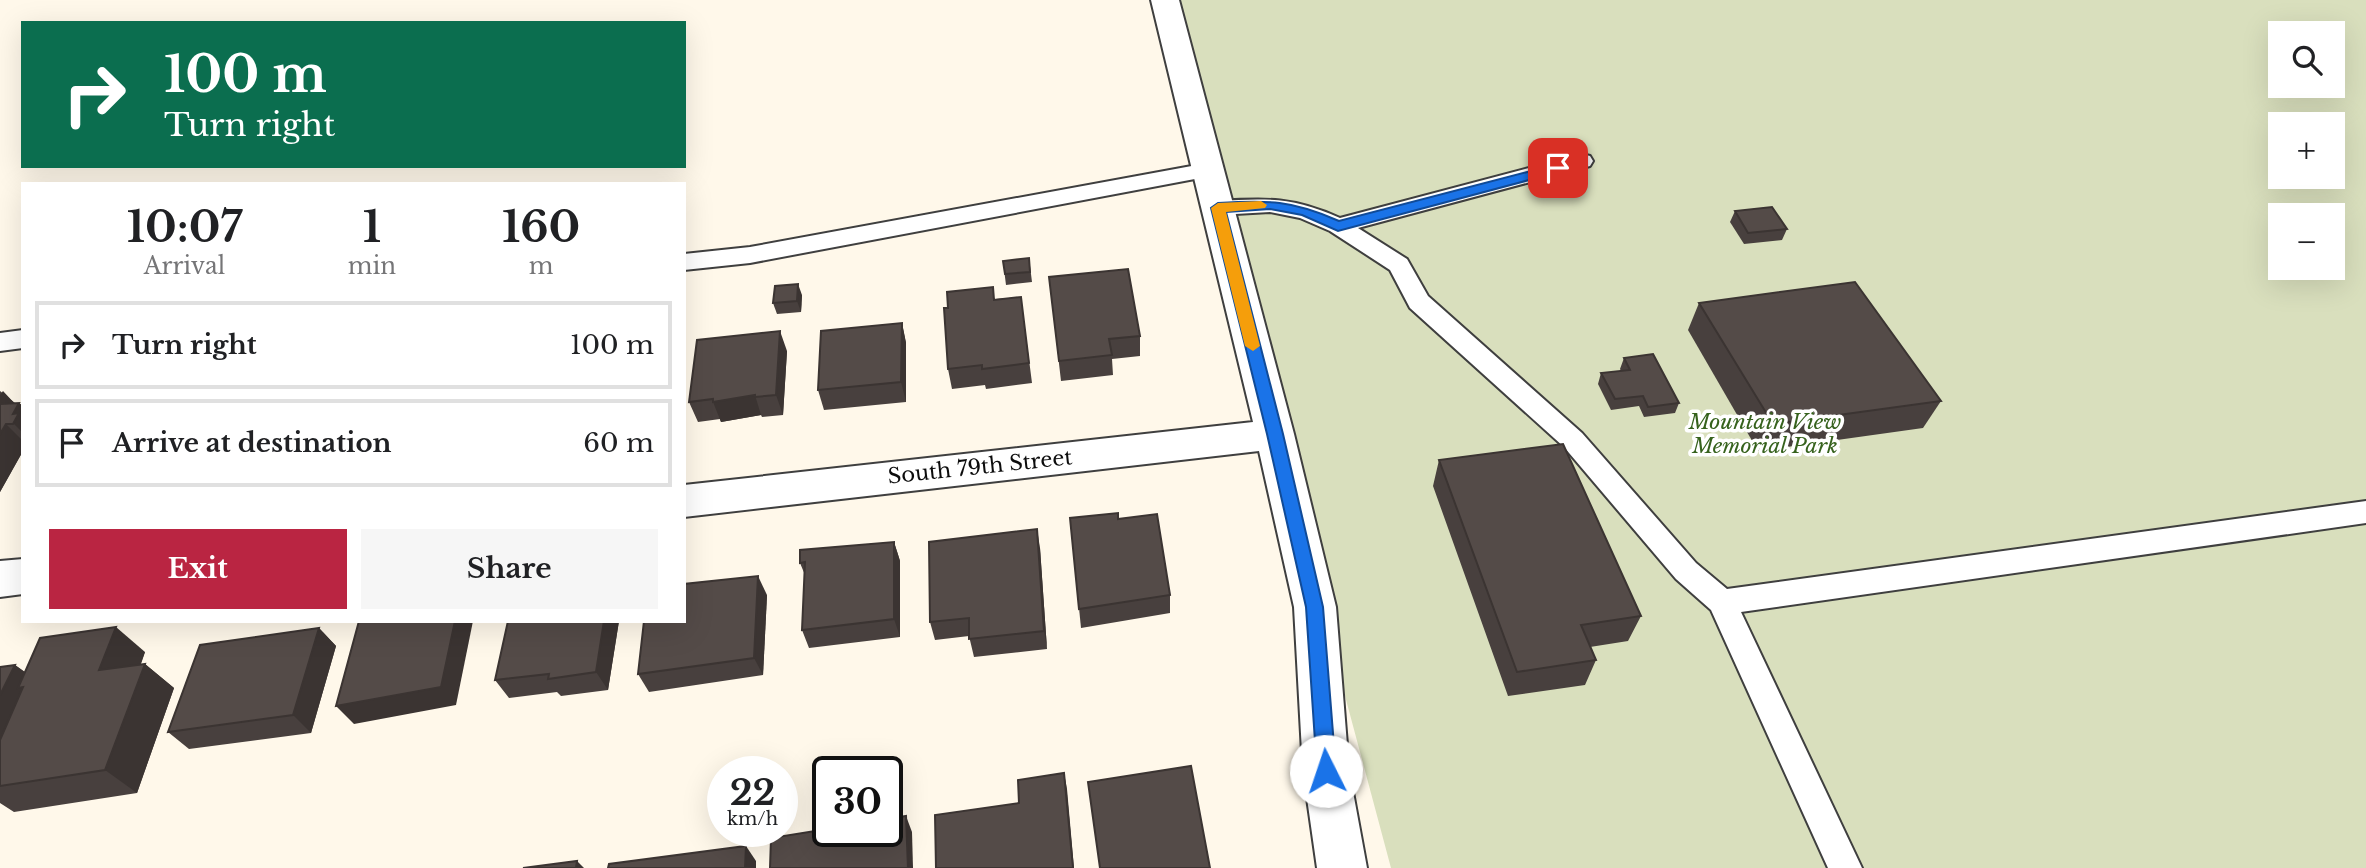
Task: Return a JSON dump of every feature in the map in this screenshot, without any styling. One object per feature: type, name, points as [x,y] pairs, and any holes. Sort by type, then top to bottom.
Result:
[{"type":"street","points":[[1165,0],[1275,434],[1315,607],[1326,771],[1342,868]]},
{"type":"street","name":"South 79th Street","points":[[686,501],[1275,434]]},
{"type":"street","points":[[0,579],[21,576]]},
{"type":"lane","points":[[1338,226],[1582,161]]},
{"type":"lane","points":[[686,262],[750,255],[1208,170]]},
{"type":"lane","points":[[1218,208],[1270,205],[1305,211],[1338,226],[1399,265],[1419,302],[1573,440],[1686,571],[1722,602],[1845,868]]},
{"type":"lane","points":[[0,342],[21,339]]},
{"type":"lane","points":[[1722,602],[2366,512]]},
{"type":"green space","name":"Mountain View Memorial Park","points":[[1165,0],[2366,0],[2366,868],[1391,868],[1275,434]]},
{"type":"building","points":[[1772,207],[1787,229],[1748,233],[1735,211]]},
{"type":"building","points":[[1029,258],[1030,272],[1005,274],[1003,261]]},
{"type":"building","points":[[1128,269],[1140,336],[1109,339],[1112,355],[1059,361],[1049,277]]},
{"type":"building","points":[[1855,282],[1941,401],[1773,424],[1699,303]]},
{"type":"building","points":[[798,284],[797,301],[773,303],[775,286]]},
{"type":"building","points":[[993,287],[994,300],[1021,297],[1029,363],[982,369],[982,365],[948,369],[944,308],[948,308],[947,292]]},
{"type":"building","points":[[902,323],[901,382],[818,390],[821,331]]},
{"type":"building","points":[[780,331],[776,395],[689,402],[697,340]]},
{"type":"building","points":[[1653,354],[1679,403],[1648,407],[1643,396],[1615,399],[1601,373],[1630,370],[1624,358]]},
{"type":"building","points":[[19,403],[13,414],[19,413],[13,424],[6,424],[0,434],[0,404]]},
{"type":"building","points":[[1563,444],[1641,616],[1581,625],[1596,660],[1517,672],[1439,460]]},
{"type":"building","points":[[1118,513],[1118,519],[1157,514],[1170,595],[1079,609],[1070,518]]},
{"type":"building","points":[[1037,529],[1044,631],[969,639],[969,618],[930,622],[929,542]]},
{"type":"building","points":[[894,542],[894,619],[802,630],[805,562],[800,563],[800,550]]},
{"type":"building","points":[[758,576],[754,658],[638,674],[644,623],[686,623],[686,584]]},
{"type":"building","points":[[358,623],[455,623],[441,687],[336,706]]},
{"type":"building","points":[[508,623],[604,623],[596,672],[548,679],[549,674],[495,680]]},
{"type":"building","points":[[116,627],[99,670],[145,664],[105,770],[0,786],[0,740],[23,687],[18,688],[40,638]]},
{"type":"building","points":[[319,628],[293,715],[168,732],[200,645]]},
{"type":"building","points":[[15,665],[0,695],[0,667]]},
{"type":"building","points":[[1191,766],[1210,868],[1100,868],[1088,782]]},
{"type":"building","points":[[1064,773],[1073,868],[936,868],[935,815],[1019,803],[1018,780]]},
{"type":"building","points":[[903,816],[906,816],[908,868],[770,868],[771,847],[798,847],[798,834],[812,832],[812,847],[903,847]]},
{"type":"building","points":[[746,847],[745,868],[608,868],[609,864]]},
{"type":"building","points":[[577,861],[576,868],[523,868]]},
{"type":"slow traffic","points":[[1253,346],[1218,208],[1261,205]]},
{"type":"route","points":[[1326,771],[1315,607],[1218,208],[1270,205],[1305,211],[1338,226],[1558,168]]}]
